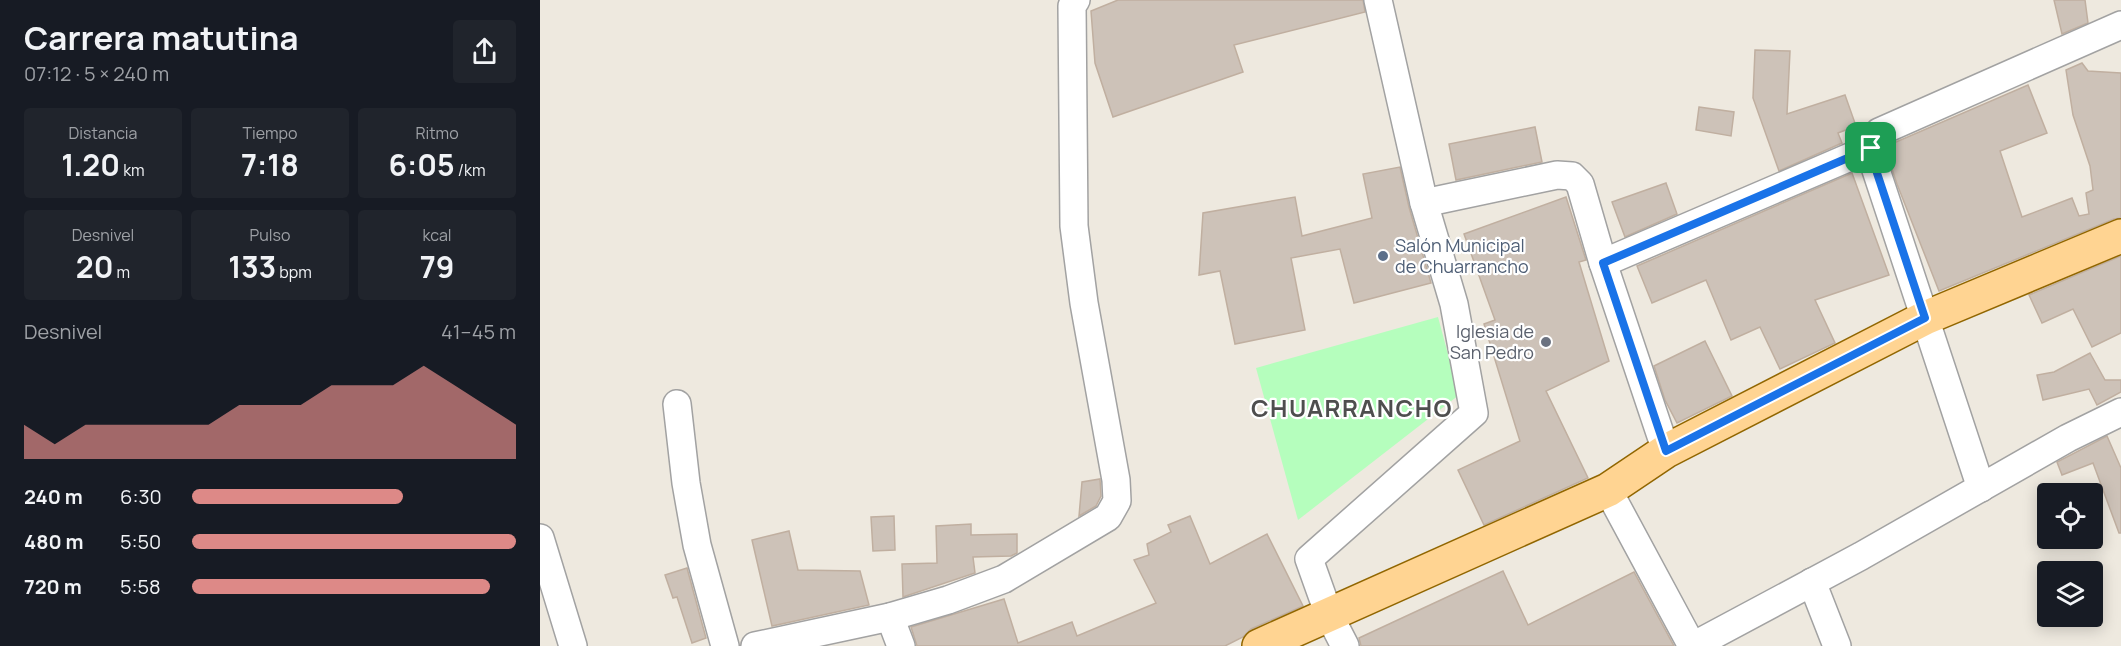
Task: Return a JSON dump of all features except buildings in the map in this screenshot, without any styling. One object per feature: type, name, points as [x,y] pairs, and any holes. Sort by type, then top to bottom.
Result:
[{"type":"main road","points":[[1259,646],[1608,490],[1666,451],[1925,318],[2121,236]]},
{"type":"street","points":[[755,646],[890,617],[948,600],[1004,579],[1108,517],[1117,501],[1116,480],[1084,303],[1074,226],[1072,6],[1076,0]]},
{"type":"street","points":[[1345,646],[1329,615],[1309,559],[1474,413],[1454,304],[1424,203],[1378,0]]},
{"type":"street","points":[[1981,488],[1874,164],[1871,148],[1874,138],[1879,132],[2121,25]]},
{"type":"street","points":[[1603,263],[1871,148]]},
{"type":"street","points":[[1424,203],[1557,175],[1572,176],[1580,184],[1603,263],[1666,451]]},
{"type":"street","points":[[677,404],[686,483],[697,545],[725,646]]},
{"type":"street","points":[[1608,490],[1693,646],[2068,438],[2121,412]]},
{"type":"street","points":[[540,538],[573,646]]},
{"type":"street","points":[[1812,582],[1837,646]]},
{"type":"street","points":[[890,617],[901,646]]},
{"type":"green space","points":[[1438,317],[1459,395],[1298,520],[1256,368]]},
{"type":"place","name":"Salón Municipal de Chuarrancho","points":[[1383,256]]},
{"type":"place","name":"Iglesia de San Pedro","points":[[1546,342]]},
{"type":"district","name":"CHUARRANCHO","points":[[1352,409]]},
{"type":"route","points":[[1871,148],[1874,164],[1925,318],[1666,451],[1603,263],[1871,148]]}]
